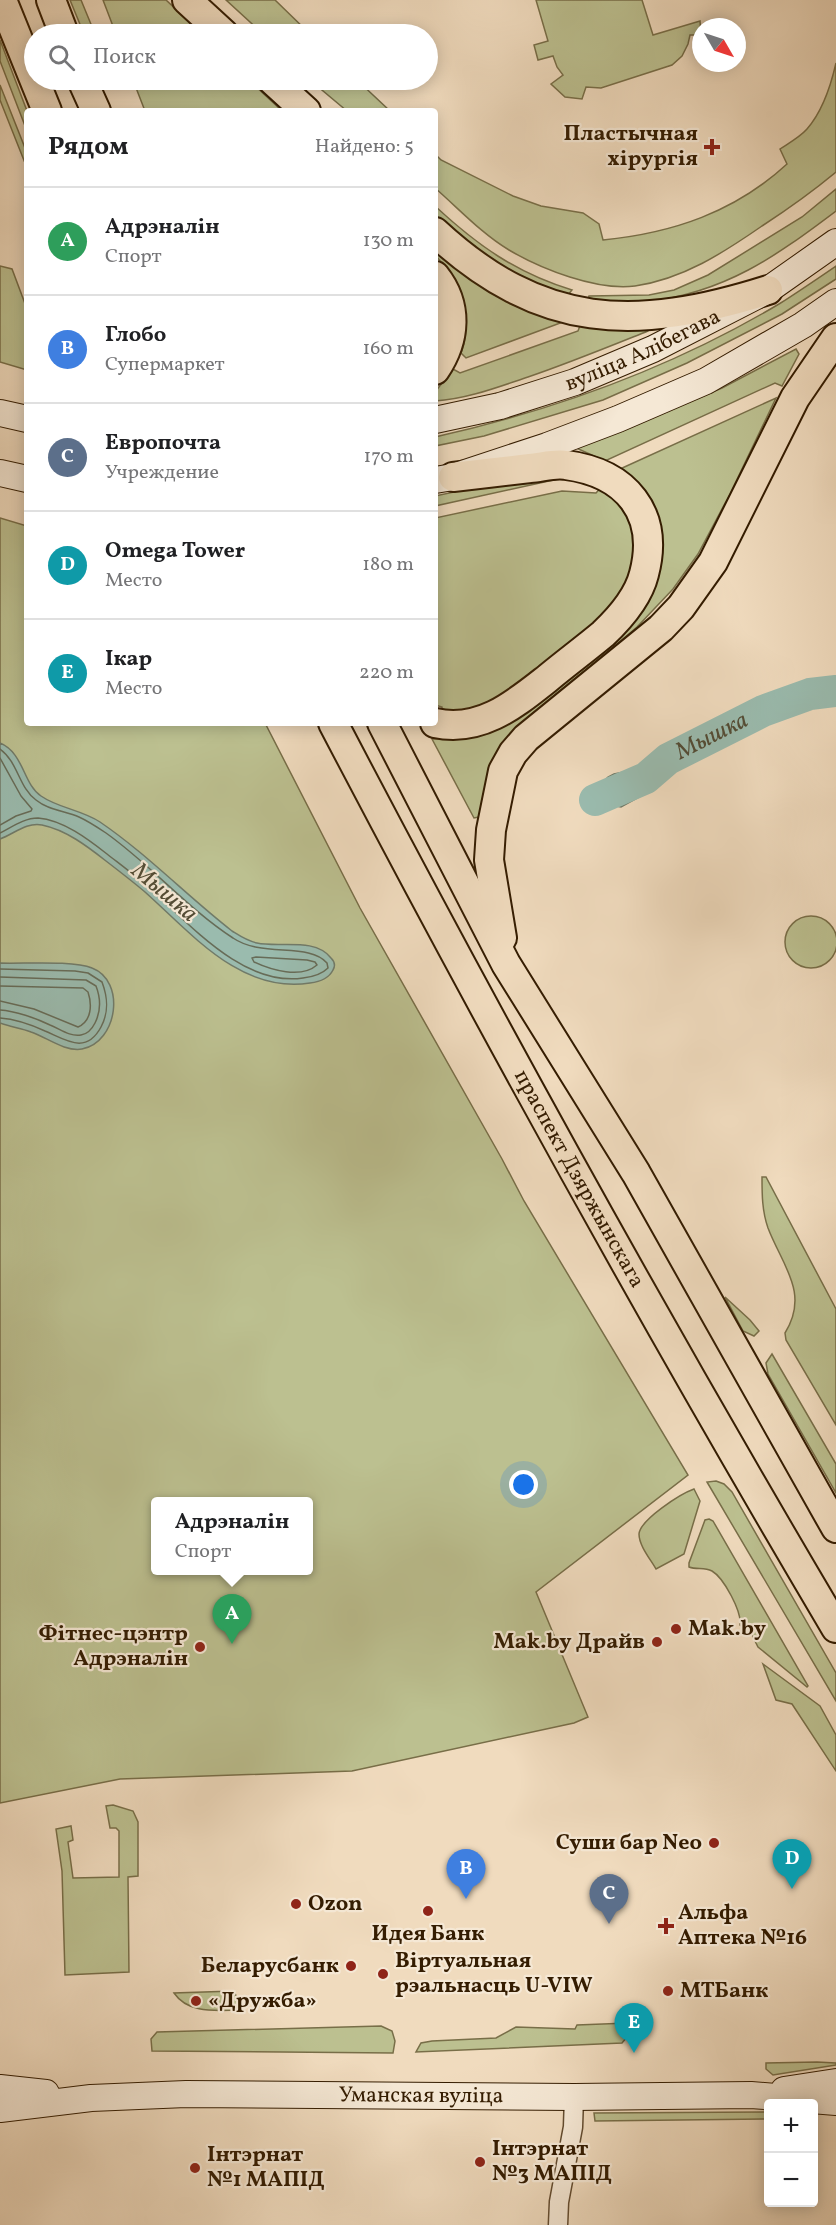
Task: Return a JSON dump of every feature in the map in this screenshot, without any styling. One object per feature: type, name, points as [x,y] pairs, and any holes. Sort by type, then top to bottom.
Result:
[{"type":"main road","points":[[2,0],[24,54]]},
{"type":"main road","points":[[51,0],[60,24]]},
{"type":"main road","points":[[187,0],[213,24]]},
{"type":"main road","points":[[38,90],[46,108]]},
{"type":"main road","points":[[87,90],[95,108]]},
{"type":"main road","points":[[283,90],[303,108]]},
{"type":"main road","points":[[438,234],[477,267],[523,295],[572,310],[604,316],[645,316],[721,305],[768,290]]},
{"type":"main road","name":"вуліца Алібегава","points":[[438,419],[500,406],[575,382],[653,349],[768,290],[836,242]]},
{"type":"main road","points":[[438,281],[449,298],[452,312],[450,333],[438,364]]},
{"type":"main road","points":[[444,478],[547,446],[618,419],[706,381],[836,302]]},
{"type":"main road","points":[[506,964],[489,860],[491,830],[503,771],[513,753],[526,738],[661,628],[681,607],[713,562],[795,398],[836,338]]},
{"type":"main road","points":[[0,413],[24,418]]},
{"type":"main road","points":[[438,724],[469,723],[489,718],[509,709],[617,621],[630,604],[644,575],[646,559],[646,529],[640,510],[630,494],[603,474],[563,464],[444,478]]},
{"type":"main road","points":[[0,473],[24,478]]},
{"type":"main road","name":"праспект Дзяржынскага","points":[[335,726],[445,936],[710,1415],[836,1628]]},
{"type":"main road","name":"праспект Дзяржынскага","points":[[383,726],[506,964],[636,1173],[836,1528]]},
{"type":"main road","name":"Уманская вуліца","points":[[751,2095],[836,2082]]},
{"type":"main road","name":"Уманская вуліца","points":[[0,2088],[91,2098]]},
{"type":"main road","name":"Уманская вуліца","points":[[0,2109],[91,2098],[186,2094],[574,2097],[751,2095],[836,2102]]},
{"type":"street","points":[[558,2225],[559,2202],[573,2127],[574,2097]]},
{"type":"green space","points":[[70,0],[81,0],[91,24],[80,24]]},
{"type":"green space","points":[[103,0],[166,0],[191,24],[112,24]]},
{"type":"green space","points":[[226,0],[275,0],[300,24],[252,24]]},
{"type":"green space","points":[[536,0],[642,0],[653,35],[692,23],[692,35],[690,35],[688,44],[682,56],[672,65],[601,88],[586,87],[582,99],[565,97],[551,84],[563,75],[553,56],[538,60],[534,45],[548,41]]},
{"type":"green space","points":[[0,40],[26,108],[24,108],[24,123],[0,61]]},
{"type":"green space","points":[[836,63],[836,172],[791,207],[732,246],[702,264],[653,283],[620,287],[587,282],[553,271],[499,244],[438,191],[438,157],[513,196],[541,206],[583,213],[599,224],[603,240],[629,237],[678,226],[746,195],[787,164],[780,149],[807,129],[817,115]]},
{"type":"green space","points":[[0,85],[24,145],[24,160],[0,100]]},
{"type":"green space","points":[[137,90],[260,90],[279,108],[144,108]]},
{"type":"green space","points":[[322,90],[368,90],[387,108],[343,108]]},
{"type":"green space","points":[[836,189],[836,211],[770,257],[725,281],[675,297],[647,302],[587,303],[589,296],[649,295],[674,290],[708,275],[802,217]]},
{"type":"green space","points":[[438,209],[498,256],[533,275],[572,290],[567,296],[524,281],[456,236],[438,219]]},
{"type":"green space","points":[[438,250],[563,322],[466,358],[461,353],[466,328],[462,301],[444,265],[438,258]]},
{"type":"green space","points":[[0,266],[12,269],[24,301],[24,369],[0,362]]},
{"type":"green space","points":[[836,266],[836,279],[782,314],[687,363],[603,400],[484,436],[438,445],[438,436],[569,400],[655,367],[739,327],[779,304]]},
{"type":"green space","points":[[581,323],[650,323],[648,331],[543,372],[471,395],[438,401],[438,388],[453,369],[460,373],[578,331]]},
{"type":"green space","points":[[796,349],[799,354],[782,386],[775,383],[605,461],[574,447],[722,388]]},
{"type":"green space","points":[[776,398],[698,554],[673,589],[637,627],[532,717],[479,817],[474,818],[432,739],[460,738],[607,644],[653,506],[641,486],[620,469]]},
{"type":"green space","points":[[558,479],[438,505],[438,495],[501,482]]},
{"type":"green space","points":[[604,484],[632,510],[637,566],[604,620],[488,709],[442,712],[442,707],[438,706],[438,517],[562,491],[596,493]]},
{"type":"green space","points":[[0,518],[24,525],[24,726],[267,726],[360,908],[524,1201],[688,1475],[536,1592],[588,1717],[574,1723],[352,1771],[120,1779],[0,1803]]},
{"type":"green space","points":[[806,916],[816,916],[825,920],[833,928],[837,942],[833,956],[825,964],[816,968],[806,968],[797,964],[789,956],[785,947],[785,937],[789,928],[797,920]]},
{"type":"green space","points":[[762,1177],[766,1177],[836,1309],[836,1425],[786,1340],[785,1333],[792,1319],[795,1305],[794,1292],[791,1279],[766,1222]]},
{"type":"green space","points":[[725,1297],[759,1331],[754,1336],[743,1331]]},
{"type":"green space","points":[[772,1354],[836,1464],[836,1493],[768,1374],[766,1363]]},
{"type":"green space","points":[[716,1481],[724,1484],[732,1492],[836,1673],[836,1701],[707,1482]]},
{"type":"green space","points":[[694,1489],[700,1501],[684,1554],[656,1569],[641,1543],[639,1534],[641,1528],[662,1508]]},
{"type":"green space","points":[[705,1520],[713,1521],[807,1687],[758,1647],[752,1635],[740,1625],[735,1604],[717,1575],[709,1570],[689,1567]]},
{"type":"green space","points":[[763,1664],[820,1706],[836,1735],[836,1771],[792,1704],[776,1700]]},
{"type":"green space","points":[[113,1805],[133,1811],[138,1822],[138,1876],[128,1877],[129,1972],[65,1975],[62,1871],[56,1829],[71,1826],[73,1840],[68,1842],[73,1878],[119,1877],[119,1831],[116,1828],[110,1828],[106,1806]]},
{"type":"green space","points":[[234,1991],[242,2010],[196,2008],[180,2000],[174,1993]]},
{"type":"green space","points":[[628,2023],[627,2037],[622,2043],[416,2052],[421,2043],[496,2038],[516,2027],[575,2029],[577,2025]]},
{"type":"green space","points":[[381,2026],[392,2031],[395,2041],[393,2053],[152,2051],[151,2039],[157,2032]]},
{"type":"green space","points":[[766,2063],[836,2063],[836,2065],[773,2075],[766,2069]]},
{"type":"green space","points":[[764,2112],[764,2119],[595,2121],[594,2113]]},
{"type":"water","points":[[0,743],[14,754],[30,784],[41,796],[100,822],[232,931],[257,943],[296,944],[316,948],[333,960],[334,966],[331,973],[317,982],[310,983],[285,984],[262,979],[240,970],[219,957],[145,892],[76,839],[51,827],[31,825],[0,839]]},
{"type":"water","points":[[658,757],[666,757],[668,765],[653,778],[641,796],[621,807],[607,804],[599,807],[592,795],[600,791],[601,784],[608,777],[634,770]]},
{"type":"water","points":[[0,963],[73,964],[92,968],[103,975],[110,985],[113,997],[110,1024],[104,1035],[94,1044],[76,1049],[0,1023]]},
{"type":"waterway","name":"Мышка","points":[[595,800],[646,778],[668,759],[763,711],[810,694],[836,691]]},
{"type":"place","name":"Пластычная хірургія","points":[[712,147]]},
{"type":"place","name":"Mak.by","points":[[676,1629]]},
{"type":"place","name":"Маk.by Драйв","points":[[657,1642]]},
{"type":"place","name":"Адрэналін","points":[[232,1644]]},
{"type":"place","name":"Фітнес-цэнтр Адрэналін","points":[[200,1647]]},
{"type":"place","name":"Суши бар Neo","points":[[714,1843]]},
{"type":"place","name":"Omega Tower","points":[[792,1889]]},
{"type":"place","name":"Глобо","points":[[466,1899]]},
{"type":"place","name":"Ozon","points":[[296,1904]]},
{"type":"place","name":"Идея Банк","points":[[428,1911]]},
{"type":"place","name":"Европочта","points":[[609,1924]]},
{"type":"place","name":"Альфа Аптека №16","points":[[666,1926]]},
{"type":"place","name":"Беларусбанк","points":[[351,1966]]},
{"type":"place","name":"Віртуальная рэальнасць U-VIW","points":[[383,1974]]},
{"type":"place","name":"МТБанк","points":[[668,1991]]},
{"type":"place","name":"«Дружба»","points":[[196,2001]]},
{"type":"place","name":"Ікар","points":[[634,2053]]},
{"type":"place","name":"Інтэрнат №3 МАПІД","points":[[480,2162]]},
{"type":"place","name":"Інтэрнат №1 МАПІД","points":[[195,2168]]}]
